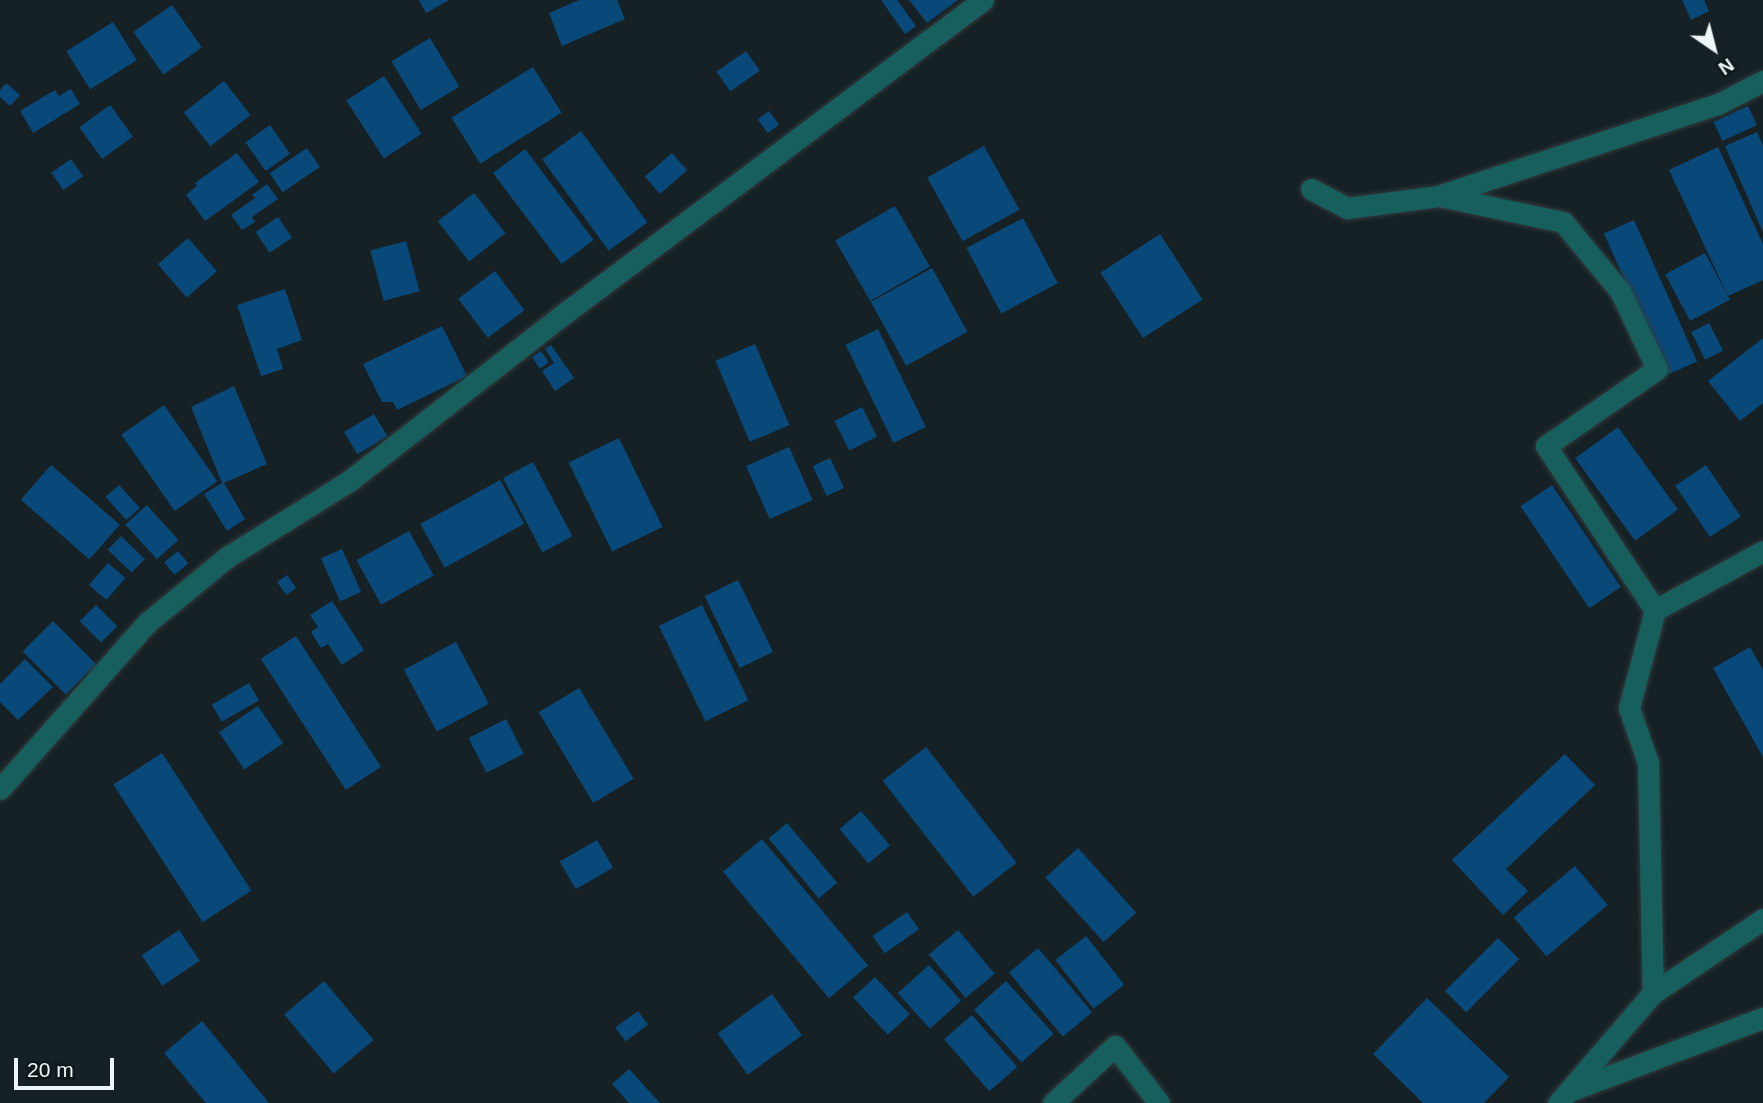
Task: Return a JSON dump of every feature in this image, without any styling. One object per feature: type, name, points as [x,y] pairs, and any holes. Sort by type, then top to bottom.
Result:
[{"type":"street","points":[[0,789],[148,622],[227,557],[349,481],[569,310],[983,0]]},
{"type":"street","points":[[1311,189],[1347,208],[1439,196],[1718,104],[1763,81]]},
{"type":"street","points":[[1439,196],[1563,222],[1620,291],[1657,369],[1546,446],[1655,610]]},
{"type":"street","points":[[1653,993],[1648,763],[1629,708],[1655,610],[1763,551]]},
{"type":"street","points":[[1563,1097],[1653,993],[1763,919]]},
{"type":"street","points":[[1563,1097],[1763,1018]]},
{"type":"street","points":[[1053,1103],[1115,1046],[1159,1103]]},
{"type":"building","points":[[419,0],[449,0],[426,13]]},
{"type":"building","points":[[579,0],[617,0],[625,19],[562,46],[549,13]]},
{"type":"building","points":[[881,0],[897,0],[916,26],[905,34]]},
{"type":"building","points":[[909,0],[958,0],[927,23]]},
{"type":"building","points":[[1682,0],[1704,0],[1709,11],[1691,20]]},
{"type":"building","points":[[172,5],[202,48],[163,75],[133,32]]},
{"type":"building","points":[[113,22],[137,60],[90,89],[66,51]]},
{"type":"building","points":[[430,38],[459,87],[421,110],[391,61]]},
{"type":"building","points":[[746,51],[760,71],[730,91],[717,72]]},
{"type":"building","points":[[533,67],[562,113],[480,164],[452,118]]},
{"type":"building","points":[[384,76],[422,134],[384,158],[346,101]]},
{"type":"building","points":[[224,81],[250,115],[210,146],[184,112]]},
{"type":"building","points":[[6,83],[20,95],[10,106],[0,97],[0,90]]},
{"type":"building","points":[[71,89],[80,104],[33,133],[20,111],[55,90],[59,96]]},
{"type":"building","points":[[110,105],[133,137],[102,159],[79,127]]},
{"type":"building","points":[[1748,106],[1757,125],[1722,141],[1714,122]]},
{"type":"building","points":[[769,111],[779,125],[768,133],[758,119]]},
{"type":"building","points":[[270,125],[290,154],[266,171],[245,142]]},
{"type":"building","points":[[581,131],[647,222],[609,251],[542,159]]},
{"type":"building","points":[[1757,132],[1763,146],[1763,232],[1725,146]]},
{"type":"building","points":[[984,146],[1019,210],[963,241],[927,178]]},
{"type":"building","points":[[1718,147],[1763,244],[1763,280],[1728,296],[1669,170]]},
{"type":"building","points":[[307,148],[320,167],[283,192],[270,173]]},
{"type":"building","points":[[525,149],[594,240],[562,264],[493,173]]},
{"type":"building","points":[[237,153],[259,182],[205,221],[186,195],[197,186],[195,183]]},
{"type":"building","points":[[672,153],[687,170],[660,194],[645,177]]},
{"type":"building","points":[[71,159],[83,176],[63,190],[51,173]]},
{"type":"building","points":[[267,184],[278,199],[252,217],[255,222],[242,230],[231,215],[255,198],[252,195]]},
{"type":"building","points":[[474,193],[505,233],[469,262],[438,221]]},
{"type":"building","points":[[895,206],[930,267],[870,301],[835,240]]},
{"type":"building","points":[[278,217],[292,238],[270,253],[256,232]]},
{"type":"building","points":[[1023,218],[1058,283],[1001,313],[966,248]]},
{"type":"building","points":[[1634,220],[1697,362],[1667,375],[1604,233]]},
{"type":"building","points":[[1160,234],[1202,299],[1143,338],[1100,273]]},
{"type":"building","points":[[188,238],[217,271],[187,297],[158,264]]},
{"type":"building","points":[[406,241],[419,291],[384,301],[370,251]]},
{"type":"building","points":[[1705,253],[1730,300],[1690,321],[1665,274]]},
{"type":"building","points":[[932,268],[967,332],[906,366],[871,302]]},
{"type":"building","points":[[495,271],[524,310],[488,338],[458,299]]},
{"type":"building","points":[[285,289],[302,340],[277,349],[283,369],[261,376],[237,305]]},
{"type":"building","points":[[1709,323],[1723,351],[1705,360],[1691,332]]},
{"type":"building","points":[[442,326],[467,376],[397,410],[393,402],[382,402],[363,364]]},
{"type":"building","points":[[878,329],[926,427],[893,443],[846,345]]},
{"type":"building","points":[[1763,338],[1763,403],[1740,421],[1708,381]]},
{"type":"building","points":[[755,344],[789,425],[750,442],[715,361]]},
{"type":"building","points":[[551,345],[574,378],[555,391],[542,371],[554,363],[545,349]]},
{"type":"building","points":[[541,351],[549,363],[540,369],[532,357]]},
{"type":"building","points":[[234,386],[267,464],[224,483],[245,519],[227,531],[204,494],[222,483],[191,407]]},
{"type":"building","points":[[164,405],[217,481],[175,511],[121,435]]},
{"type":"building","points":[[862,407],[877,436],[849,450],[834,421]]},
{"type":"building","points":[[374,414],[387,436],[357,454],[344,432]]},
{"type":"building","points":[[1618,427],[1678,510],[1635,541],[1575,458]]},
{"type":"building","points":[[619,438],[662,527],[612,552],[569,463]]},
{"type":"building","points":[[789,447],[813,500],[770,519],[746,466]]},
{"type":"building","points":[[830,458],[844,488],[827,496],[813,466]]},
{"type":"building","points":[[533,462],[572,536],[542,552],[503,478]]},
{"type":"building","points":[[51,465],[120,525],[89,559],[21,500]]},
{"type":"building","points":[[1706,465],[1741,516],[1710,537],[1675,486]]},
{"type":"building","points":[[500,480],[524,524],[445,568],[420,524]]},
{"type":"building","points":[[119,485],[140,508],[126,520],[106,497]]},
{"type":"building","points":[[1552,485],[1621,587],[1589,608],[1520,506]]},
{"type":"building","points":[[147,505],[178,540],[157,559],[125,524]]},
{"type":"building","points":[[409,531],[434,576],[381,605],[357,560]]},
{"type":"building","points":[[121,536],[145,559],[132,573],[108,550]]},
{"type":"building","points":[[342,549],[361,592],[340,601],[321,558]]},
{"type":"building","points":[[178,551],[188,563],[174,575],[164,563]]},
{"type":"building","points":[[108,563],[125,578],[106,600],[89,585]]},
{"type":"building","points":[[287,575],[296,588],[286,595],[277,582]]},
{"type":"building","points":[[738,580],[773,652],[740,668],[705,596]]},
{"type":"building","points":[[332,601],[364,650],[342,665],[328,644],[321,648],[311,632],[318,627],[310,615]]},
{"type":"building","points":[[96,605],[117,626],[101,642],[80,621]]},
{"type":"building","points":[[702,605],[748,700],[705,721],[659,626]]},
{"type":"building","points":[[53,621],[96,664],[66,695],[23,651]]},
{"type":"building","points":[[296,636],[381,767],[346,790],[261,659]]},
{"type":"building","points":[[456,642],[489,704],[437,732],[404,670]]},
{"type":"building","points":[[1750,647],[1763,670],[1763,757],[1713,668]]},
{"type":"building","points":[[25,659],[53,687],[18,720],[0,702],[0,684]]},
{"type":"building","points":[[249,683],[259,700],[222,722],[212,704]]},
{"type":"building","points":[[579,688],[634,779],[593,803],[539,712]]},
{"type":"building","points":[[258,706],[283,743],[244,770],[219,732]]},
{"type":"building","points":[[506,719],[524,754],[486,773],[469,738]]},
{"type":"building","points":[[926,747],[1017,863],[973,897],[883,781]]},
{"type":"building","points":[[162,753],[251,891],[203,922],[113,785]]},
{"type":"building","points":[[1565,754],[1595,785],[1506,869],[1528,891],[1503,915],[1452,860]]},
{"type":"building","points":[[861,811],[890,845],[868,863],[840,829]]},
{"type":"building","points":[[787,823],[837,883],[819,898],[769,838]]},
{"type":"building","points":[[762,839],[868,965],[829,998],[723,872]]},
{"type":"building","points":[[597,840],[613,868],[576,889],[560,862]]},
{"type":"building","points":[[1078,848],[1136,913],[1104,942],[1045,877]]},
{"type":"building","points":[[1575,866],[1608,905],[1546,956],[1514,917]]},
{"type":"building","points":[[907,912],[919,929],[885,953],[873,936]]},
{"type":"building","points":[[179,930],[200,961],[162,986],[142,955]]},
{"type":"building","points":[[958,930],[995,974],[966,998],[929,954]]},
{"type":"building","points":[[1086,936],[1124,985],[1093,1009],[1055,960]]},
{"type":"building","points":[[1498,938],[1519,959],[1466,1012],[1445,991]]},
{"type":"building","points":[[1038,948],[1092,1012],[1063,1037],[1009,972]]},
{"type":"building","points":[[929,965],[961,1001],[930,1029],[898,993]]},
{"type":"building","points":[[875,977],[910,1014],[888,1035],[853,997]]},
{"type":"building","points":[[324,981],[373,1040],[334,1073],[284,1014]]},
{"type":"building","points":[[1006,981],[1054,1034],[1022,1063],[974,1010]]},
{"type":"building","points":[[772,994],[802,1035],[748,1075],[718,1033]]},
{"type":"building","points":[[1427,998],[1509,1077],[1484,1103],[1423,1103],[1373,1054]]},
{"type":"building","points":[[638,1011],[648,1025],[625,1041],[615,1027]]},
{"type":"building","points":[[972,1015],[1017,1067],[989,1091],[944,1039]]},
{"type":"building","points":[[202,1021],[269,1103],[206,1103],[164,1053]]},
{"type":"building","points":[[629,1069],[660,1103],[629,1103],[612,1084]]}]
